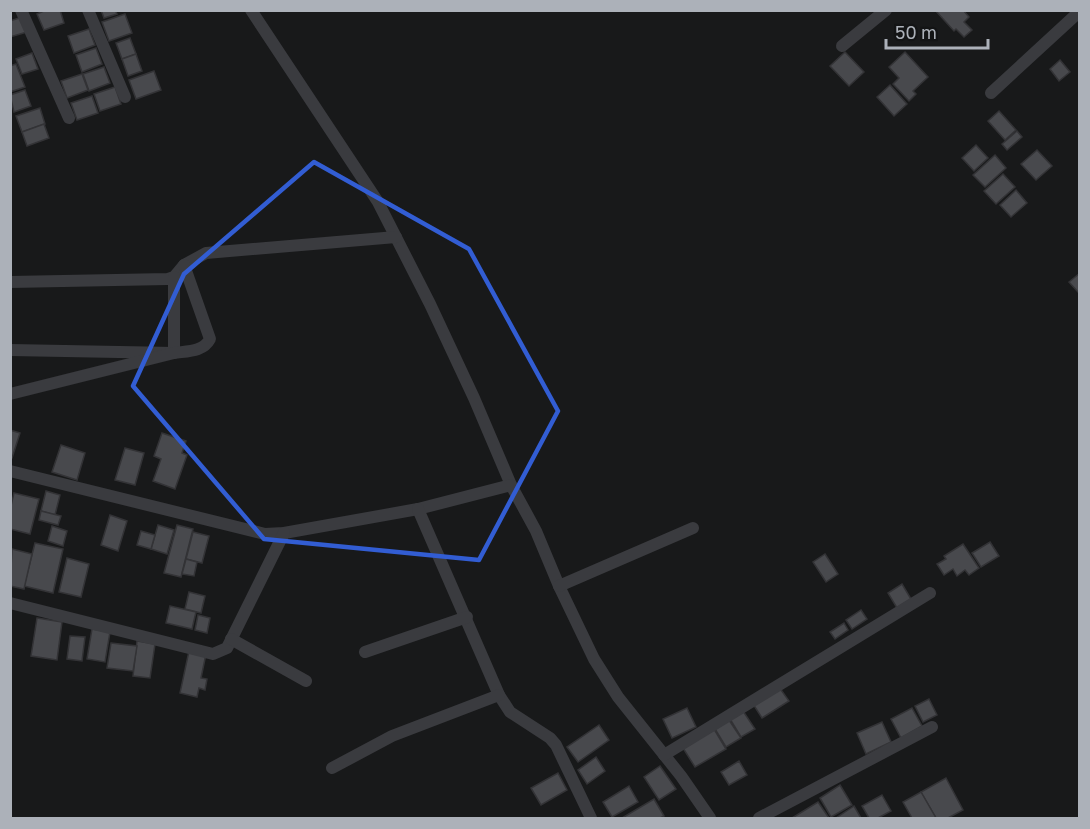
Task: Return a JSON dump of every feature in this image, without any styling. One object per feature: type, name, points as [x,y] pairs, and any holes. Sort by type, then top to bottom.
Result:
[{"type":"street","points":[[21,10],[69,118]]},
{"type":"street","points":[[88,10],[124,97]]},
{"type":"street","points":[[251,10],[378,202],[474,398],[511,485],[536,531],[594,659],[612,687],[664,754],[710,819]]},
{"type":"street","points":[[842,46],[884,11]]},
{"type":"street","points":[[991,93],[1080,11]]},
{"type":"street","points":[[10,282],[158,280],[174,277],[184,265],[206,253],[396,237]]},
{"type":"street","points":[[10,394],[174,353],[199,350],[207,345],[210,339],[184,265]]},
{"type":"street","points":[[174,277],[174,353]]},
{"type":"street","points":[[10,350],[174,353]]},
{"type":"street","points":[[10,471],[266,534],[284,533],[418,509],[511,485]]},
{"type":"street","points":[[418,509],[467,617],[499,695],[510,712],[550,738],[556,745],[591,819]]},
{"type":"street","points":[[559,586],[693,528]]},
{"type":"street","points":[[10,603],[213,654],[227,648],[284,533]]},
{"type":"street","points":[[664,754],[930,593]]},
{"type":"street","points":[[365,652],[467,617]]},
{"type":"street","points":[[231,639],[306,681]]},
{"type":"street","points":[[332,768],[392,736],[499,695]]},
{"type":"street","points":[[759,819],[932,727]]},
{"type":"highlighted area","points":[[314,162],[469,249],[558,411],[479,560],[264,539],[133,386],[184,274]]},
{"type":"building","points":[[46,10],[60,10],[64,23],[44,30],[37,14]]},
{"type":"building","points":[[101,10],[115,10],[117,14],[104,18]]},
{"type":"building","points":[[935,10],[963,10],[969,17],[964,22],[972,30],[964,37],[956,29],[954,31]]},
{"type":"building","points":[[125,14],[132,33],[109,41],[102,22]]},
{"type":"building","points":[[22,17],[27,32],[10,37],[10,21]]},
{"type":"building","points":[[89,29],[95,45],[74,53],[68,36]]},
{"type":"building","points":[[130,38],[136,54],[122,59],[116,43]]},
{"type":"building","points":[[96,48],[102,64],[82,72],[76,55]]},
{"type":"building","points":[[845,52],[864,72],[849,86],[830,66]]},
{"type":"building","points":[[905,52],[928,77],[913,91],[916,94],[909,101],[893,84],[899,78],[889,67]]},
{"type":"building","points":[[32,53],[38,69],[22,74],[16,59]]},
{"type":"building","points":[[136,54],[142,71],[128,76],[122,59]]},
{"type":"building","points":[[1060,60],[1070,72],[1059,81],[1050,69]]},
{"type":"building","points":[[16,64],[25,87],[10,92],[10,66]]},
{"type":"building","points":[[104,67],[110,83],[89,91],[83,74]]},
{"type":"building","points":[[154,71],[161,90],[136,99],[129,80]]},
{"type":"building","points":[[82,74],[88,90],[67,98],[61,81]]},
{"type":"building","points":[[890,85],[907,104],[894,116],[877,97]]},
{"type":"building","points":[[115,87],[121,104],[100,111],[94,94]]},
{"type":"building","points":[[25,90],[31,106],[14,112],[10,95]]},
{"type":"building","points":[[92,96],[98,113],[77,120],[71,103]]},
{"type":"building","points":[[40,108],[45,124],[22,132],[16,116]]},
{"type":"building","points":[[999,111],[1016,130],[1005,140],[988,121]]},
{"type":"building","points":[[44,124],[49,138],[27,146],[22,132]]},
{"type":"building","points":[[1017,131],[1022,137],[1007,150],[1002,144]]},
{"type":"building","points":[[976,145],[988,158],[974,171],[962,158]]},
{"type":"building","points":[[1037,150],[1052,166],[1036,180],[1021,164]]},
{"type":"building","points":[[995,155],[1006,168],[985,187],[973,175]]},
{"type":"building","points":[[1003,174],[1015,187],[996,204],[984,191]]},
{"type":"building","points":[[1016,190],[1027,203],[1011,217],[1000,205]]},
{"type":"building","points":[[1080,273],[1080,290],[1078,292],[1069,282]]},
{"type":"building","points":[[10,430],[20,433],[12,458],[10,458]]},
{"type":"building","points":[[162,433],[186,441],[182,453],[187,455],[175,489],[153,481],[161,459],[154,456]]},
{"type":"building","points":[[61,445],[85,453],[77,480],[52,472]]},
{"type":"building","points":[[125,448],[144,453],[135,485],[115,480]]},
{"type":"building","points":[[46,491],[60,495],[55,515],[41,511]]},
{"type":"building","points":[[14,493],[39,499],[30,534],[10,529],[10,510]]},
{"type":"building","points":[[41,511],[61,516],[58,525],[39,520]]},
{"type":"building","points":[[110,515],[127,521],[118,551],[101,545]]},
{"type":"building","points":[[158,525],[174,530],[167,554],[151,549]]},
{"type":"building","points":[[177,525],[193,529],[181,577],[164,573]]},
{"type":"building","points":[[52,526],[67,531],[63,546],[48,541]]},
{"type":"building","points":[[141,531],[155,535],[151,549],[137,545]]},
{"type":"building","points":[[193,532],[209,536],[202,563],[186,559]]},
{"type":"building","points":[[990,542],[999,556],[981,567],[972,553]]},
{"type":"building","points":[[35,543],[63,549],[53,593],[24,586]]},
{"type":"building","points":[[963,544],[979,568],[969,575],[965,570],[957,576],[953,569],[944,575],[937,564],[946,559],[944,556]]},
{"type":"building","points":[[12,549],[32,554],[24,589],[10,586]]},
{"type":"building","points":[[825,554],[838,574],[826,582],[813,562]]},
{"type":"building","points":[[67,558],[89,564],[81,597],[59,592]]},
{"type":"building","points":[[186,559],[197,562],[194,576],[182,574]]},
{"type":"building","points":[[902,584],[911,599],[897,608],[888,593]]},
{"type":"building","points":[[189,592],[205,596],[201,613],[185,609]]},
{"type":"building","points":[[170,606],[196,612],[192,629],[166,623]]},
{"type":"building","points":[[861,610],[867,619],[852,629],[846,620]]},
{"type":"building","points":[[198,615],[210,618],[207,633],[195,630]]},
{"type":"building","points":[[37,618],[62,622],[57,660],[31,656]]},
{"type":"building","points":[[844,623],[848,630],[835,639],[830,632]]},
{"type":"building","points":[[92,629],[110,632],[105,662],[87,659]]},
{"type":"building","points":[[70,636],[85,637],[82,661],[67,659]]},
{"type":"building","points":[[137,641],[155,644],[150,678],[133,676]]},
{"type":"building","points":[[111,643],[137,646],[133,671],[107,668]]},
{"type":"building","points":[[189,651],[206,654],[201,678],[207,679],[205,690],[199,688],[197,697],[180,693]]},
{"type":"building","points":[[779,687],[789,701],[762,718],[753,704]]},
{"type":"building","points":[[929,699],[937,715],[923,722],[915,706]]},
{"type":"building","points":[[687,708],[696,727],[672,738],[663,719]]},
{"type":"building","points":[[912,708],[922,726],[901,738],[891,719]]},
{"type":"building","points":[[743,711],[755,729],[741,737],[730,719]]},
{"type":"building","points":[[729,720],[741,738],[726,747],[715,729]]},
{"type":"building","points":[[882,722],[891,742],[866,754],[857,733]]},
{"type":"building","points":[[599,725],[609,740],[578,762],[567,747]]},
{"type":"building","points":[[714,729],[726,749],[695,767],[683,748]]},
{"type":"building","points":[[596,757],[605,771],[587,784],[578,770]]},
{"type":"building","points":[[739,761],[747,775],[729,785],[721,772]]},
{"type":"building","points":[[660,766],[676,789],[659,800],[644,777]]},
{"type":"building","points":[[558,773],[567,790],[541,805],[531,788]]},
{"type":"building","points":[[946,778],[963,810],[948,818],[936,818],[921,792]]},
{"type":"building","points":[[840,785],[852,805],[831,817],[820,798]]},
{"type":"building","points":[[629,786],[638,802],[612,817],[603,802]]},
{"type":"building","points":[[921,792],[936,818],[912,818],[903,802]]},
{"type":"building","points":[[882,795],[891,811],[878,818],[869,818],[862,806]]},
{"type":"building","points":[[654,799],[664,816],[660,818],[622,818]]},
{"type":"building","points":[[818,802],[829,818],[792,818]]},
{"type":"building","points":[[854,806],[861,818],[836,818]]}]
